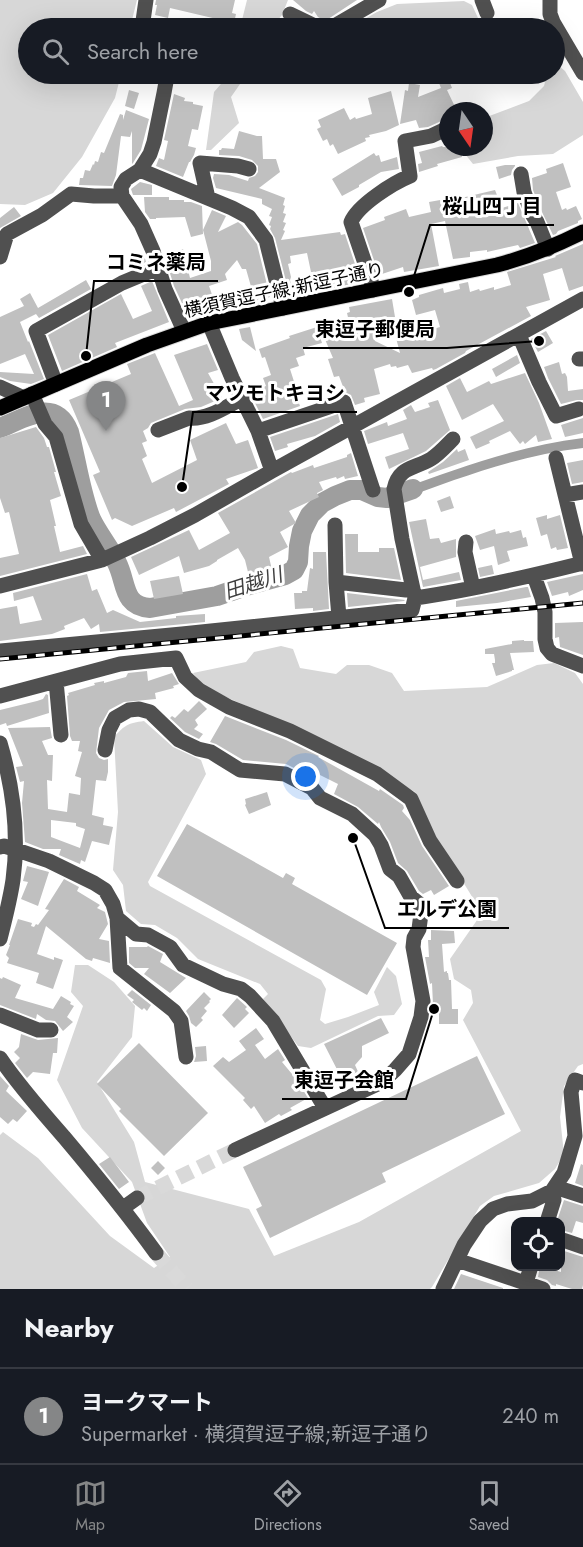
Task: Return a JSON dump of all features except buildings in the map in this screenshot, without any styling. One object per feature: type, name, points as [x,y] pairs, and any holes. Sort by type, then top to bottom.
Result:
[{"type":"main road","name":"横須賀逗子線;新逗子通り","points":[[0,408],[184,331],[209,323],[497,265],[528,257],[583,232]]},
{"type":"street","points":[[143,18],[146,0]]},
{"type":"street","points":[[348,18],[379,0]]},
{"type":"street","points":[[550,0],[552,18]]},
{"type":"street","points":[[290,14],[297,18]]},
{"type":"street","points":[[565,42],[583,73]]},
{"type":"street","points":[[166,84],[150,154],[140,170],[126,179],[121,187],[122,196],[141,224],[165,289],[184,331]]},
{"type":"street","points":[[373,290],[351,222],[361,209],[389,186],[410,176],[405,141],[439,132]]},
{"type":"street","points":[[208,198],[200,163],[249,169]]},
{"type":"street","points":[[140,170],[249,217],[266,240],[283,308]]},
{"type":"street","points":[[521,174],[532,214],[548,249]]},
{"type":"street","points":[[0,256],[7,234],[42,215],[71,194],[122,196]]},
{"type":"street","points":[[56,384],[36,331],[122,283],[158,268]]},
{"type":"street","points":[[0,586],[109,557],[195,515],[583,299]]},
{"type":"street","points":[[209,323],[258,430],[272,471]]},
{"type":"street","points":[[519,335],[556,416],[579,409]]},
{"type":"street","points":[[0,387],[28,396],[56,437],[81,524],[109,557]]},
{"type":"street","points":[[158,430],[189,418],[194,419],[212,414],[243,399]]},
{"type":"street","points":[[258,430],[344,402],[373,490]]},
{"type":"street","points":[[0,651],[412,610],[395,497],[396,481],[405,471],[431,459],[453,439]]},
{"type":"street","points":[[336,582],[411,594],[473,588],[534,576],[583,563],[556,458]]},
{"type":"street","points":[[565,495],[583,492]]},
{"type":"street","points":[[335,525],[339,617]]},
{"type":"street","points":[[465,542],[473,588]]},
{"type":"street","points":[[534,576],[545,612],[547,648],[552,654],[583,666]]},
{"type":"street","points":[[0,696],[120,664],[177,658],[185,677],[199,690],[229,707],[290,731],[376,774],[411,799],[430,841],[458,881]]},
{"type":"street","points":[[56,681],[61,735]]},
{"type":"street","points":[[105,750],[109,730],[115,718],[129,710],[139,709],[150,712],[179,740],[211,752],[240,771],[285,774],[312,788],[320,798],[352,814],[375,835],[390,869],[399,876],[411,897],[422,906],[419,929],[414,938],[413,947],[423,1001],[409,1054],[382,1082],[235,1150]]},
{"type":"street","points":[[0,743],[10,784],[14,825],[7,848],[13,878],[0,939]]},
{"type":"street","points":[[7,848],[52,862],[105,890],[113,904],[117,918],[120,968],[174,1011],[182,1021],[186,1056]]},
{"type":"street","points":[[117,918],[136,934],[148,935],[170,947],[183,965],[223,984],[241,989],[250,996],[273,1021],[325,1108]]},
{"type":"street","points":[[0,1015],[38,1030],[51,1030]]},
{"type":"street","points":[[0,1058],[8,1071],[123,1208],[156,1252]]},
{"type":"street","points":[[443,1289],[464,1245],[480,1221],[493,1209],[507,1204],[532,1201],[553,1189],[564,1173],[579,1137],[572,1092],[580,1079]]},
{"type":"street","points":[[553,1189],[583,1196]]},
{"type":"street","points":[[548,1217],[554,1200],[553,1189]]},
{"type":"street","points":[[123,1208],[137,1198]]},
{"type":"street","points":[[565,1240],[583,1247]]},
{"type":"street","points":[[456,1260],[503,1282],[526,1283],[543,1289]]},
{"type":"street","points":[[526,1283],[530,1271]]},
{"type":"shaded area","points":[[0,0],[137,0],[132,18],[18,18],[18,84],[118,84],[115,98],[82,157],[53,193],[25,205],[0,204]]},
{"type":"shaded area","points":[[247,0],[288,0],[279,18],[242,18]]},
{"type":"shaded area","points":[[464,1],[472,5],[478,18],[366,18],[397,4]]},
{"type":"shaded area","points":[[565,71],[583,102],[583,135],[553,154],[518,156],[473,164],[467,156],[493,156],[493,115],[529,101],[544,84],[565,84]]},
{"type":"shaded area","points":[[221,84],[240,84],[231,97],[239,123],[211,150],[206,150],[214,92]]},
{"type":"shaded area","points":[[583,438],[583,448],[512,462],[399,500],[398,490],[466,466],[536,446]]},
{"type":"shaded area","points":[[281,646],[293,649],[300,668],[336,674],[347,665],[369,665],[392,673],[404,691],[487,687],[537,665],[554,663],[575,673],[583,684],[583,1064],[578,1066],[564,1086],[560,1117],[564,1154],[555,1169],[539,1183],[494,1196],[480,1206],[430,1289],[0,1289],[0,1135],[3,1132],[38,1158],[110,1236],[154,1268],[170,1257],[147,1223],[132,1182],[82,1128],[57,1080],[83,1006],[71,992],[75,965],[88,965],[114,982],[135,1006],[132,1037],[97,1082],[134,1142],[145,1182],[249,1209],[274,1256],[359,1222],[521,1131],[463,1020],[473,1003],[471,990],[454,979],[450,959],[482,913],[438,841],[415,792],[343,750],[204,687],[193,673],[246,662],[254,652]]},
{"type":"shaded area","points":[[144,721],[173,747],[201,760],[206,774],[148,882],[150,886],[321,980],[326,989],[320,1020],[325,1024],[379,1005],[374,992],[387,967],[396,976],[402,1004],[394,1015],[378,1016],[311,1048],[298,1046],[263,999],[268,994],[260,984],[198,959],[177,938],[155,925],[141,924],[126,911],[123,885],[113,870],[118,812],[114,737],[127,725]]},
{"type":"waterway","name":"田越川","points":[[0,428],[39,413],[56,415],[63,421],[69,432],[81,488],[91,519],[117,563],[130,598],[134,603],[150,608],[217,596],[285,575],[294,570],[298,562],[302,531],[310,515],[322,503],[335,496],[350,490],[362,490],[387,498],[413,489]]},
{"type":"tunnel","points":[[137,1198],[235,1150]]},
{"type":"tunnel","points":[[156,1253],[187,1289]]},
{"type":"railway","points":[[0,659],[583,603]]},
{"type":"place","name":"桜山四丁目","points":[[409,292]]},
{"type":"place","name":"東逗子郵便局","points":[[539,341]]},
{"type":"place","name":"コミネ薬局","points":[[86,356]]},
{"type":"place","name":"ヨークマート","points":[[106,431]]},
{"type":"place","name":"マツモトキヨシ","points":[[182,487]]},
{"type":"place","name":"エルデ公園","points":[[353,838]]},
{"type":"place","name":"東逗子会館","points":[[434,1009]]}]
